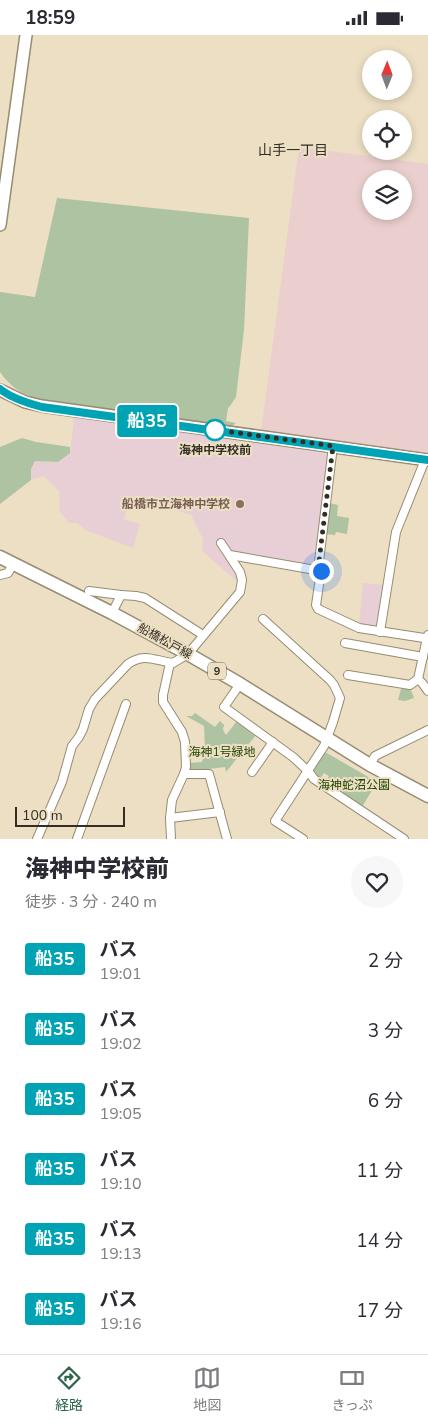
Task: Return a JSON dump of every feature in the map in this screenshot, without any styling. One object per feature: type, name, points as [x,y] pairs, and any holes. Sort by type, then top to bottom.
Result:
[{"type":"main road","name":"船橋松戸線","points":[[0,557],[112,613],[188,654],[370,765],[428,796]]},
{"type":"street","points":[[0,225],[26,35]]},
{"type":"street","points":[[0,389],[25,402],[42,407],[426,460],[396,532],[380,632]]},
{"type":"street","points":[[333,446],[318,570],[321,571],[316,605],[318,609],[359,628],[380,632],[428,636],[418,679],[415,683],[410,685],[348,675]]},
{"type":"street","points":[[37,839],[62,783],[72,746],[79,737],[87,720],[89,709],[95,699],[133,660],[149,657],[170,663],[188,654],[240,592],[241,576],[221,543]]},
{"type":"street","points":[[230,555],[318,570]]},
{"type":"street","points":[[0,575],[8,573],[14,564]]},
{"type":"street","points":[[89,591],[145,598],[203,635]]},
{"type":"street","points":[[112,613],[121,595]]},
{"type":"street","points":[[263,619],[324,674],[334,685],[340,698],[324,746],[275,821],[303,839]]},
{"type":"street","points":[[345,643],[423,657]]},
{"type":"street","points":[[170,663],[163,701],[182,732],[185,742],[186,767],[172,799],[170,818],[171,839]]},
{"type":"street","points":[[418,679],[428,691]]},
{"type":"street","points":[[240,684],[224,707],[293,757],[314,779],[404,839]]},
{"type":"street","points":[[77,839],[126,704]]},
{"type":"street","points":[[370,765],[376,757],[428,730]]},
{"type":"street","points":[[252,772],[273,742]]},
{"type":"street","points":[[184,774],[209,774],[227,839]]},
{"type":"street","points":[[170,818],[220,812]]},
{"type":"shaded area","points":[[299,147],[362,155],[362,160],[398,160],[428,164],[428,453],[261,432]]},
{"type":"shaded area","name":"船橋市立海神中学校","points":[[74,417],[329,454],[316,565],[312,567],[238,553],[228,548],[223,542],[217,546],[239,579],[239,583],[202,551],[203,539],[191,515],[131,496],[124,519],[140,524],[133,548],[85,530],[78,523],[69,523],[60,512],[59,491],[44,476],[31,480],[31,469],[35,461],[58,462],[70,453]]},
{"type":"shaded area","points":[[363,583],[384,585],[378,623],[372,628],[359,625]]},
{"type":"green space","points":[[57,198],[249,218],[244,330],[236,397],[228,408],[226,421],[236,423],[229,428],[43,401],[19,391],[4,378],[0,372],[0,292],[35,297]]},
{"type":"green space","points":[[22,438],[70,447],[70,453],[58,462],[35,461],[31,469],[31,480],[0,504],[0,447]]},
{"type":"green space","points":[[329,503],[338,505],[337,516],[349,518],[347,534],[336,532],[335,535],[325,534]]},
{"type":"green space","points":[[410,688],[414,698],[405,701],[398,700],[401,689]]},
{"type":"green space","name":"海神1号緑地","points":[[195,713],[215,727],[220,721],[224,725],[223,730],[226,735],[237,721],[256,735],[226,772],[225,767],[192,771],[188,766],[188,763],[202,762],[205,749],[204,726],[186,716],[192,716]]},
{"type":"green space","name":"海神蛇沼公園","points":[[325,752],[377,782],[362,807],[325,782],[329,776],[324,773],[320,779],[314,775],[312,771]]},
{"type":"bus line","name":"船35","points":[[0,389],[13,397],[42,407],[428,460]]},
{"type":"place","name":"海神中学校前","points":[[215,430]]},
{"type":"place","name":"船橋市立海神中学校","points":[[240,504]]},
{"type":"district","name":"山手一丁目","points":[[293,150]]},
{"type":"route","points":[[215,430],[210,429],[333,446],[318,570],[321,571]]}]
